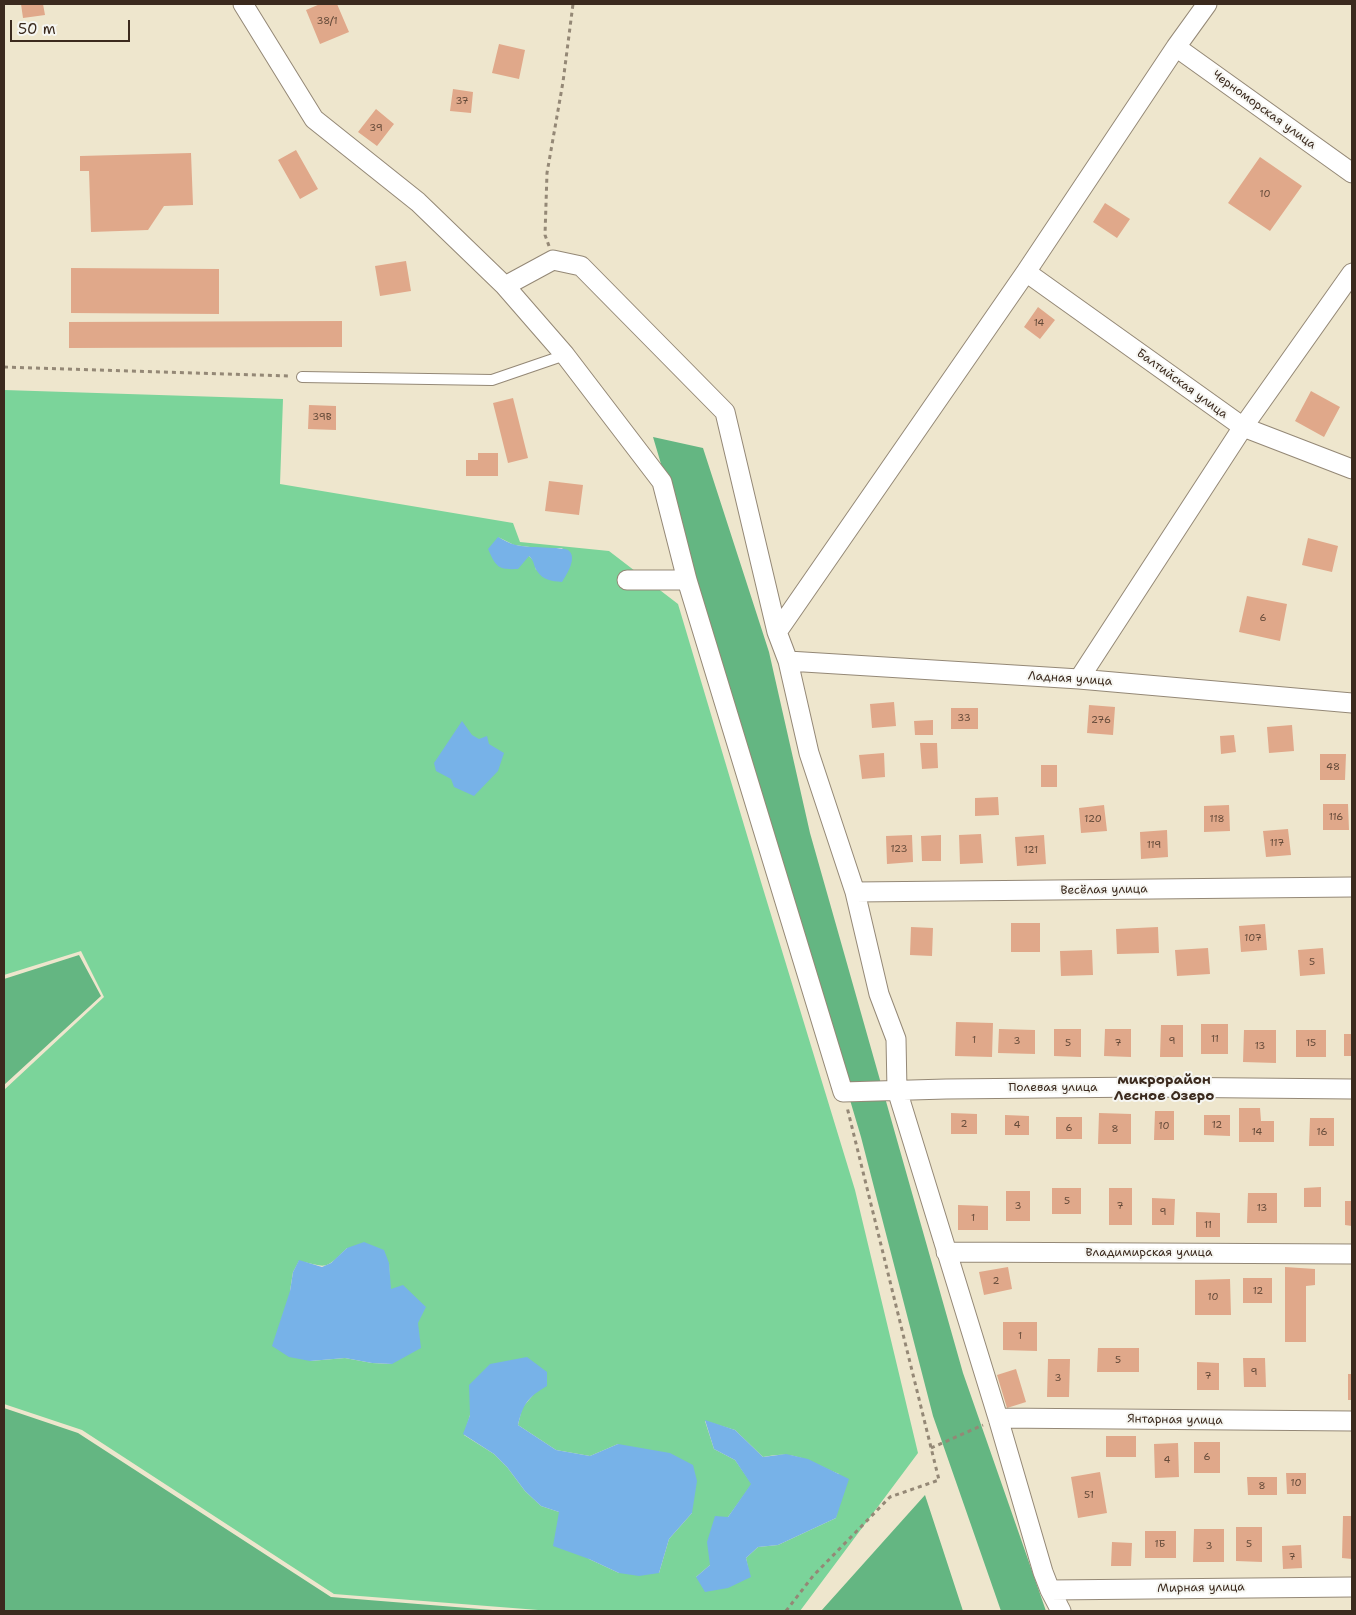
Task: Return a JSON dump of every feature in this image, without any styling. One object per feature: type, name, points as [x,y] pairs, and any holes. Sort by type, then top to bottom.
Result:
[{"type":"street","points":[[243,4],[314,119],[418,202],[505,286],[565,355],[662,482],[687,580],[843,1092]]},
{"type":"street","points":[[777,632],[1026,272],[1176,47],[1207,4]]},
{"type":"street","name":"Черноморская улица","points":[[1176,47],[1352,172]]},
{"type":"street","points":[[505,286],[553,260],[581,266],[725,412],[777,632],[788,661],[808,753],[855,892],[879,994],[896,1039],[897,1090],[998,1418],[1040,1562],[1050,1590],[1061,1611]]},
{"type":"street","name":"Балтийская улица","points":[[1026,272],[1243,428],[1352,469]]},
{"type":"street","points":[[1079,679],[1243,428],[1352,273]]},
{"type":"street","points":[[627,580],[687,580]]},
{"type":"street","name":"Ладная улица","points":[[788,661],[1079,679],[1352,703]]},
{"type":"street","name":"Весёлая улица","points":[[855,892],[1352,887]]},
{"type":"street","name":"Полевая улица","points":[[843,1092],[1147,1087],[1352,1089]]},
{"type":"street","name":"Владимирская улица","points":[[946,1252],[1352,1254]]},
{"type":"street","name":"Янтарная улица","points":[[998,1418],[1352,1422]]},
{"type":"street","name":"Мирная улица","points":[[1050,1590],[1352,1587]]},
{"type":"lane","points":[[302,377],[492,380],[565,355]]},
{"type":"path","points":[[553,260],[545,235],[547,173],[563,82],[573,4]]},
{"type":"path","points":[[4,367],[302,377]]},
{"type":"path","points":[[786,1611],[814,1576],[890,1497],[939,1480],[843,1092]]},
{"type":"path","points":[[931,1448],[998,1418]]},
{"type":"green space","points":[[4,390],[283,399],[280,484],[513,523],[520,542],[609,551],[678,604],[855,1190],[918,1453],[800,1611],[551,1611],[334,1594],[82,1430],[4,1404],[4,1090],[104,997],[81,951],[4,975]],"holes":[[[498,537],[514,545],[538,548],[563,548],[536,570],[534,561]],[[347,1248],[389,1263],[392,1364],[372,1363],[345,1358],[310,1361],[290,1291],[293,1272],[299,1261],[321,1266],[334,1261]],[[534,1394],[522,1408],[518,1425],[556,1450],[590,1456],[618,1444],[692,1513],[669,1539],[659,1573],[619,1573],[589,1559],[559,1512],[541,1506],[525,1491],[507,1467],[494,1454],[464,1435],[470,1415]],[[705,1421],[735,1430],[763,1457],[793,1456],[839,1474],[836,1518],[778,1545],[758,1547],[746,1558],[750,1577],[696,1577],[710,1565],[728,1517],[752,1484],[735,1460],[714,1449]]]},
{"type":"green space","points":[[653,437],[703,448],[769,652],[810,833],[963,1373],[1046,1611],[1001,1611],[933,1416],[861,1137]]},
{"type":"green space","points":[[79,955],[101,996],[4,1085],[4,979]]},
{"type":"green space","points":[[4,1408],[78,1433],[331,1597],[505,1611],[4,1611]]},
{"type":"green space","points":[[925,1495],[963,1611],[821,1611]]},
{"type":"water","points":[[498,537],[521,546],[568,550],[572,557],[569,570],[562,582],[545,578],[537,571],[529,556],[518,569],[502,568],[493,560],[488,549]]},
{"type":"water","points":[[462,721],[472,735],[479,739],[487,736],[489,744],[504,753],[498,771],[474,796],[454,787],[451,779],[436,771],[434,763]]},
{"type":"water","points":[[364,1242],[384,1250],[389,1263],[391,1289],[403,1285],[426,1307],[418,1323],[421,1348],[392,1364],[372,1363],[345,1358],[310,1361],[289,1357],[272,1346],[290,1291],[293,1272],[299,1260],[322,1267],[331,1263],[347,1248]]},
{"type":"water","points":[[527,1357],[547,1372],[547,1386],[535,1394],[524,1406],[518,1425],[556,1450],[590,1456],[618,1444],[670,1453],[693,1465],[697,1481],[692,1513],[669,1539],[659,1573],[639,1576],[619,1573],[589,1559],[553,1546],[559,1512],[541,1506],[525,1491],[507,1467],[494,1454],[463,1434],[470,1415],[469,1385],[490,1364]]},
{"type":"water","points":[[705,1420],[735,1430],[763,1457],[786,1454],[808,1459],[849,1479],[836,1518],[778,1545],[758,1547],[746,1558],[751,1577],[728,1588],[705,1592],[696,1577],[710,1565],[707,1542],[715,1516],[728,1517],[751,1484],[735,1460],[714,1449]]},
{"type":"building","points":[[21,4],[43,4],[45,15],[23,18]]},
{"type":"building","points":[[320,4],[337,4],[349,32],[320,44],[306,10]]},
{"type":"building","points":[[499,44],[525,50],[519,79],[492,73]]},
{"type":"building","points":[[453,89],[473,92],[471,113],[450,111]]},
{"type":"building","points":[[376,109],[394,124],[377,146],[358,132]]},
{"type":"building","points":[[296,150],[318,189],[300,199],[278,160]]},
{"type":"building","points":[[191,153],[193,205],[164,206],[148,230],[91,232],[89,171],[80,171],[80,156]]},
{"type":"building","points":[[1260,157],[1302,186],[1270,231],[1228,203]]},
{"type":"building","points":[[1105,203],[1130,219],[1117,238],[1093,222]]},
{"type":"building","points":[[406,261],[411,291],[380,296],[375,266]]},
{"type":"building","points":[[71,268],[219,269],[219,314],[71,313]]},
{"type":"building","points":[[1038,307],[1055,320],[1040,339],[1024,327]]},
{"type":"building","points":[[342,321],[342,347],[69,348],[69,322]]},
{"type":"building","points":[[1311,391],[1340,407],[1324,437],[1295,421]]},
{"type":"building","points":[[513,398],[528,458],[508,463],[493,403]]},
{"type":"building","points":[[309,405],[336,406],[336,430],[308,429]]},
{"type":"building","points":[[478,453],[498,453],[498,476],[466,476],[466,460],[478,460]]},
{"type":"building","points":[[549,481],[583,485],[579,515],[545,511]]},
{"type":"building","points":[[1308,538],[1338,546],[1332,572],[1302,565]]},
{"type":"building","points":[[1247,596],[1287,604],[1280,641],[1239,632]]},
{"type":"building","points":[[894,702],[896,726],[872,728],[870,704]]},
{"type":"building","points":[[1089,705],[1115,707],[1113,735],[1087,733]]},
{"type":"building","points":[[951,708],[978,708],[978,729],[951,729]]},
{"type":"building","points":[[933,720],[933,735],[915,735],[914,721]]},
{"type":"building","points":[[1292,725],[1294,751],[1269,753],[1267,727]]},
{"type":"building","points":[[1234,735],[1236,752],[1221,754],[1220,736]]},
{"type":"building","points":[[920,743],[937,743],[938,768],[922,769]]},
{"type":"building","points":[[884,753],[885,777],[862,779],[859,755]]},
{"type":"building","points":[[1320,754],[1346,754],[1345,780],[1320,780]]},
{"type":"building","points":[[1041,765],[1057,765],[1057,787],[1041,787]]},
{"type":"building","points":[[998,797],[999,815],[975,816],[975,798]]},
{"type":"building","points":[[1323,804],[1348,804],[1349,830],[1323,830]]},
{"type":"building","points":[[1104,805],[1107,831],[1081,833],[1079,808]]},
{"type":"building","points":[[1229,805],[1230,831],[1204,832],[1204,806]]},
{"type":"building","points":[[1288,829],[1291,855],[1266,857],[1263,831]]},
{"type":"building","points":[[1167,830],[1168,857],[1141,859],[1140,832]]},
{"type":"building","points":[[981,834],[983,863],[960,864],[959,835]]},
{"type":"building","points":[[912,835],[913,862],[887,864],[886,836]]},
{"type":"building","points":[[941,835],[941,861],[922,861],[921,836]]},
{"type":"building","points":[[1044,835],[1046,864],[1017,866],[1015,837]]},
{"type":"building","points":[[1011,923],[1040,923],[1040,952],[1011,952]]},
{"type":"building","points":[[1265,924],[1267,950],[1241,952],[1239,926]]},
{"type":"building","points":[[911,927],[933,928],[932,956],[910,955]]},
{"type":"building","points":[[1158,927],[1159,953],[1117,954],[1116,929]]},
{"type":"building","points":[[1208,948],[1210,974],[1177,976],[1175,950]]},
{"type":"building","points":[[1323,948],[1325,974],[1300,976],[1298,950]]},
{"type":"building","points":[[1092,950],[1093,975],[1061,976],[1060,951]]},
{"type":"building","points":[[956,1022],[993,1023],[992,1057],[955,1056]]},
{"type":"building","points":[[1201,1024],[1228,1024],[1228,1054],[1201,1054]]},
{"type":"building","points":[[1161,1025],[1183,1025],[1183,1057],[1160,1057]]},
{"type":"building","points":[[999,1029],[1035,1030],[1035,1054],[998,1053]]},
{"type":"building","points":[[1054,1029],[1081,1029],[1081,1057],[1054,1056]]},
{"type":"building","points":[[1105,1029],[1131,1029],[1131,1057],[1104,1056]]},
{"type":"building","points":[[1244,1030],[1276,1030],[1276,1063],[1243,1062]]},
{"type":"building","points":[[1296,1030],[1326,1030],[1326,1057],[1296,1057]]},
{"type":"building","points":[[1344,1034],[1352,1034],[1352,1056],[1344,1056]]},
{"type":"building","points":[[1239,1108],[1260,1108],[1261,1121],[1274,1121],[1274,1142],[1239,1142]]},
{"type":"building","points":[[1155,1111],[1174,1111],[1174,1140],[1154,1140]]},
{"type":"building","points":[[951,1113],[977,1114],[977,1134],[951,1134]]},
{"type":"building","points":[[1099,1113],[1131,1114],[1131,1144],[1098,1144]]},
{"type":"building","points":[[1005,1115],[1029,1116],[1029,1135],[1005,1135]]},
{"type":"building","points":[[1204,1115],[1230,1115],[1230,1136],[1204,1135]]},
{"type":"building","points":[[1056,1117],[1082,1117],[1082,1139],[1056,1139]]},
{"type":"building","points":[[1310,1118],[1334,1118],[1334,1146],[1309,1146]]},
{"type":"building","points":[[1321,1187],[1321,1207],[1304,1207],[1304,1188]]},
{"type":"building","points":[[1052,1188],[1081,1188],[1081,1214],[1052,1214]]},
{"type":"building","points":[[1109,1188],[1132,1188],[1132,1225],[1109,1225]]},
{"type":"building","points":[[1006,1191],[1030,1191],[1030,1221],[1006,1221]]},
{"type":"building","points":[[1248,1193],[1277,1193],[1277,1223],[1247,1223]]},
{"type":"building","points":[[1152,1198],[1175,1199],[1174,1225],[1152,1225]]},
{"type":"building","points":[[1345,1201],[1352,1201],[1352,1226],[1345,1225]]},
{"type":"building","points":[[958,1205],[988,1206],[988,1230],[958,1230]]},
{"type":"building","points":[[1196,1212],[1220,1213],[1220,1237],[1196,1237]]},
{"type":"building","points":[[1008,1267],[1012,1289],[984,1295],[979,1272]]},
{"type":"building","points":[[1285,1267],[1315,1269],[1315,1285],[1306,1286],[1306,1342],[1285,1342]]},
{"type":"building","points":[[1243,1278],[1272,1278],[1272,1303],[1243,1303]]},
{"type":"building","points":[[1230,1279],[1231,1315],[1195,1315],[1195,1280]]},
{"type":"building","points":[[1003,1322],[1037,1322],[1037,1351],[1003,1350]]},
{"type":"building","points":[[1098,1348],[1139,1348],[1139,1372],[1097,1372]]},
{"type":"building","points":[[1243,1358],[1265,1358],[1266,1387],[1244,1387]]},
{"type":"building","points":[[1048,1359],[1070,1359],[1069,1397],[1047,1397]]},
{"type":"building","points":[[1197,1362],[1219,1363],[1219,1390],[1197,1390]]},
{"type":"building","points":[[1016,1369],[1026,1402],[1007,1408],[997,1375]]},
{"type":"building","points":[[1348,1374],[1352,1374],[1352,1400],[1348,1400]]},
{"type":"building","points":[[1106,1436],[1136,1436],[1136,1457],[1106,1457]]},
{"type":"building","points":[[1194,1442],[1220,1442],[1220,1473],[1194,1473]]},
{"type":"building","points":[[1178,1443],[1179,1477],[1155,1478],[1154,1444]]},
{"type":"building","points":[[1100,1472],[1107,1513],[1078,1518],[1071,1477]]},
{"type":"building","points":[[1286,1473],[1306,1473],[1306,1494],[1287,1494]]},
{"type":"building","points":[[1247,1477],[1277,1477],[1277,1495],[1248,1495]]},
{"type":"building","points":[[1343,1516],[1352,1516],[1352,1559],[1342,1558]]},
{"type":"building","points":[[1236,1527],[1262,1527],[1262,1562],[1236,1561]]},
{"type":"building","points":[[1194,1529],[1224,1529],[1224,1562],[1193,1562]]},
{"type":"building","points":[[1145,1531],[1176,1531],[1176,1558],[1145,1558]]},
{"type":"building","points":[[1112,1542],[1132,1543],[1131,1566],[1111,1566]]},
{"type":"building","points":[[1301,1545],[1302,1568],[1283,1569],[1282,1546]]},
{"type":"district","name":"микрорайон Лесное Озеро","points":[[1164,1088]]}]
